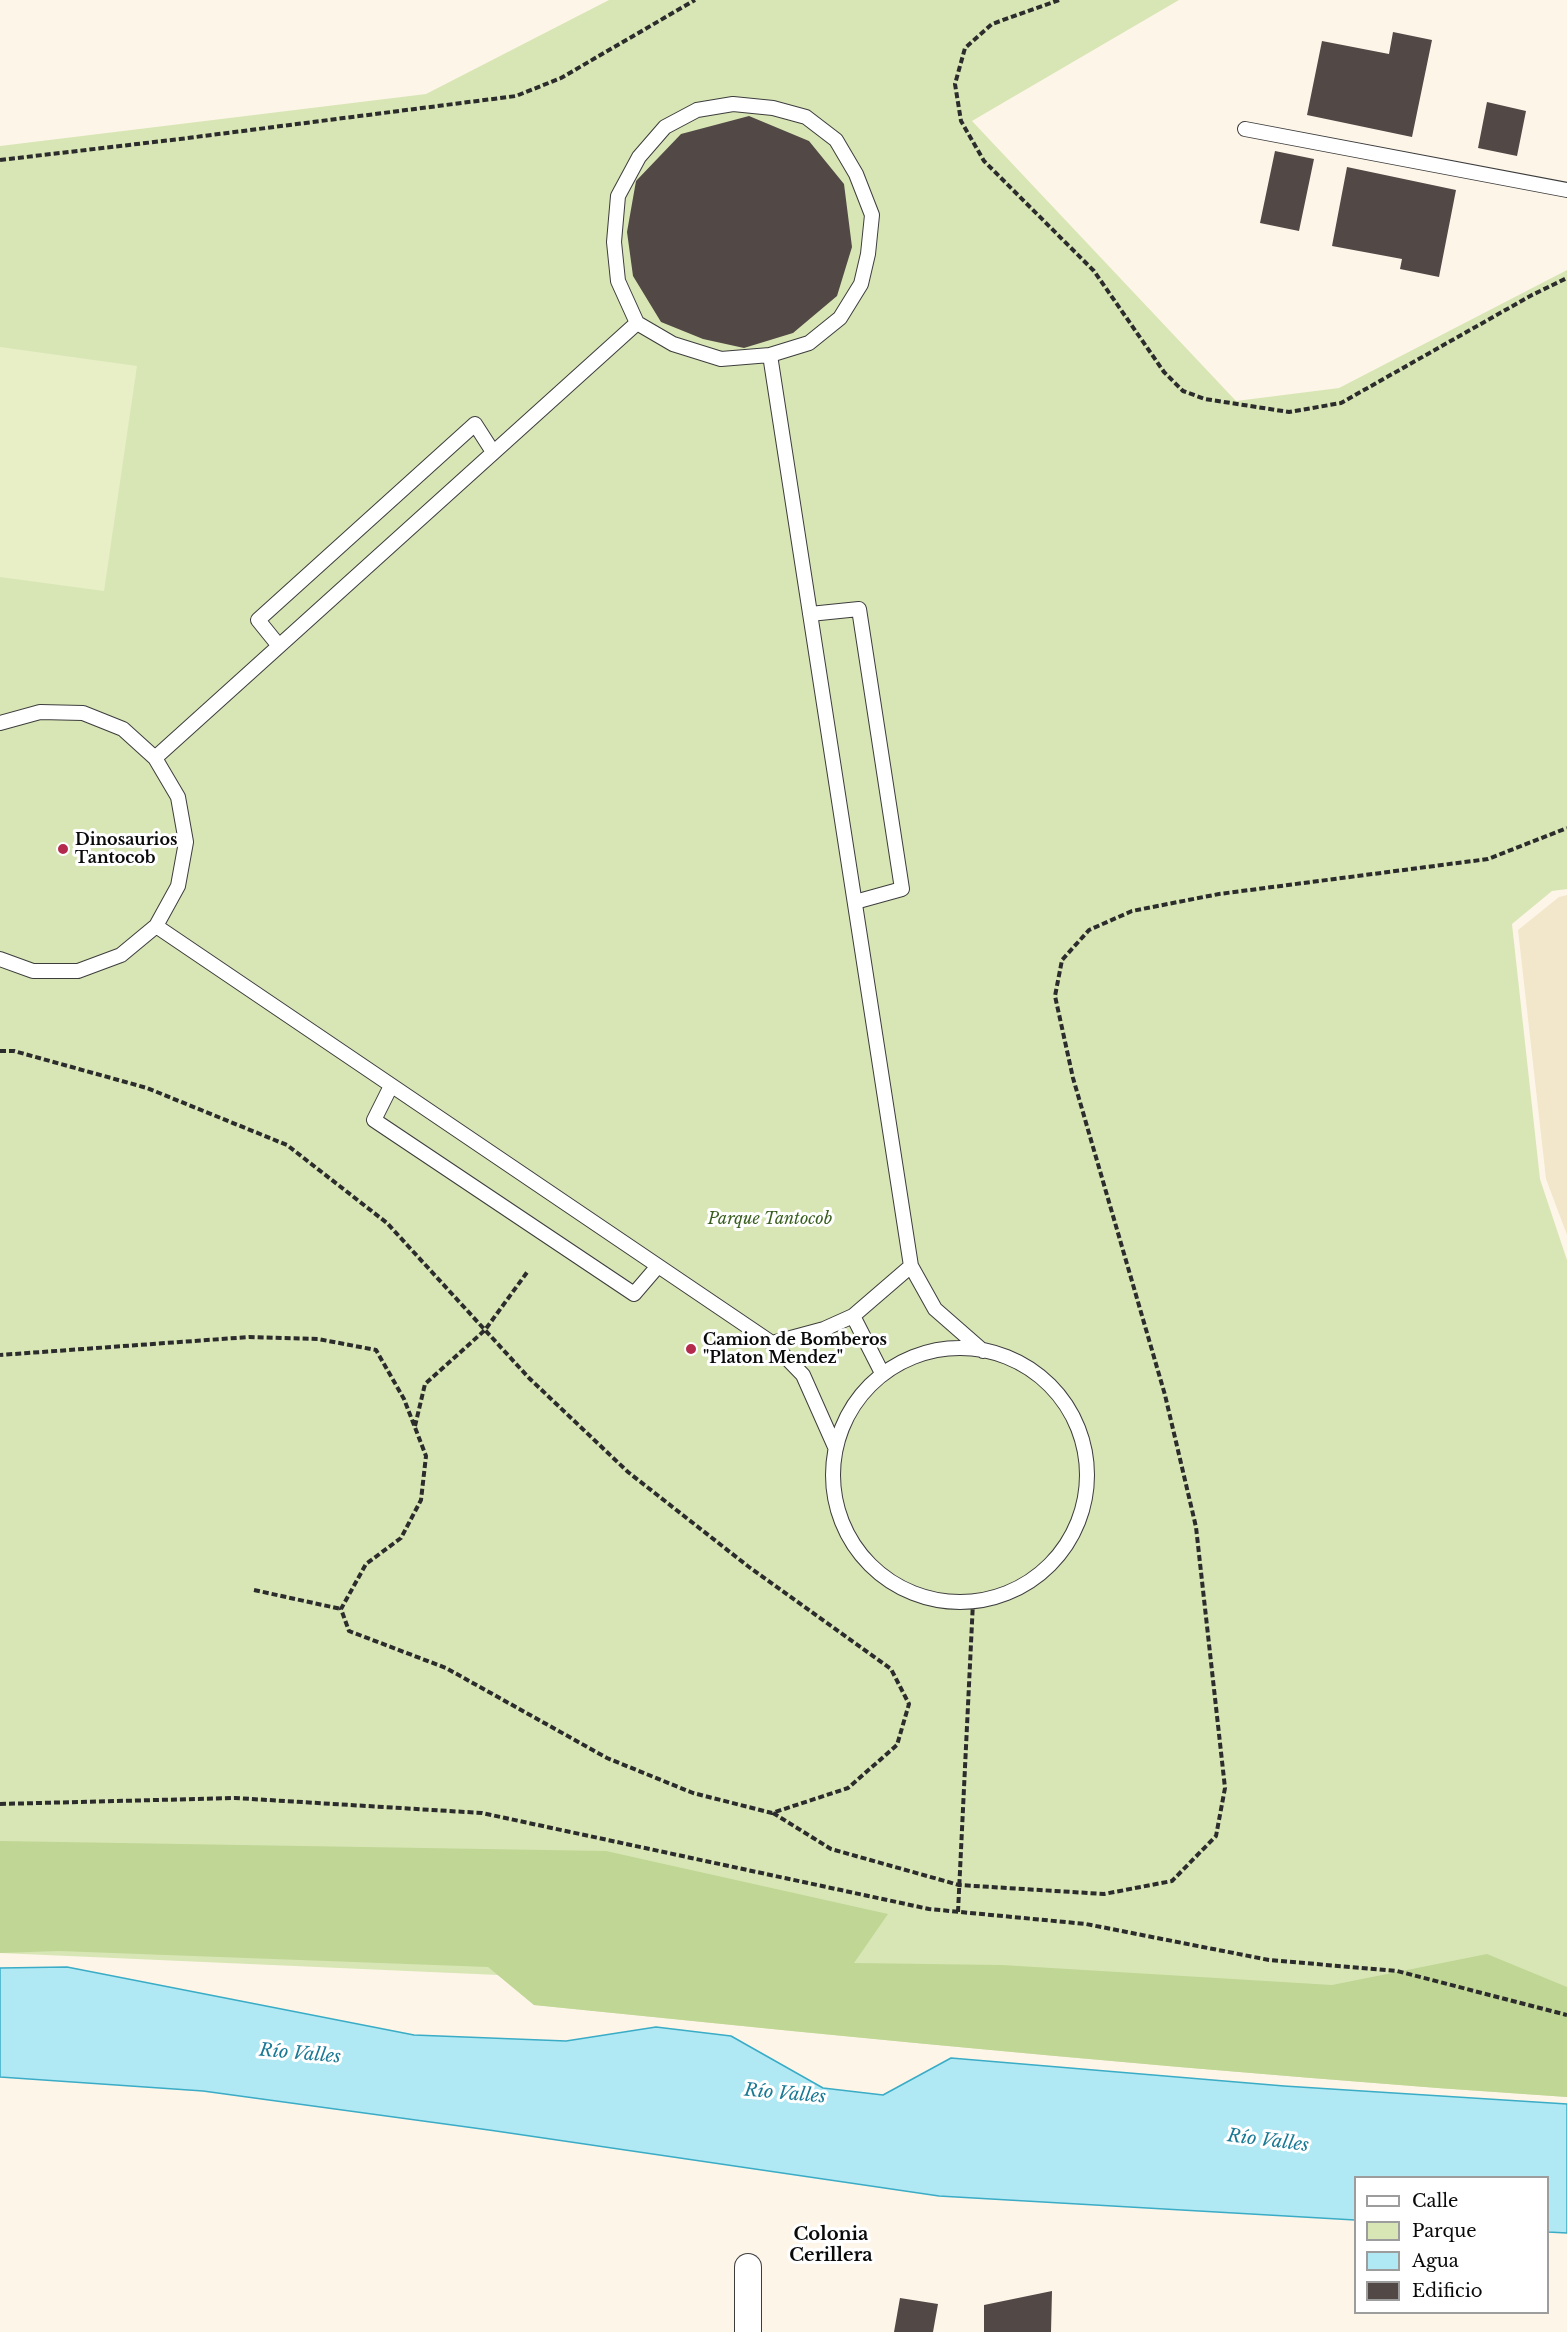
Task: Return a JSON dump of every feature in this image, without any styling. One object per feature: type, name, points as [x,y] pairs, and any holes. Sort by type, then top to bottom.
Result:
[{"type":"street","points":[[748,2267],[748,2332]]},
{"type":"lane","points":[[733,104],[773,108],[806,117],[836,140],[856,174],[872,215],[868,254],[861,284],[840,318],[809,343],[770,355],[721,359],[673,344],[637,323],[618,281],[614,242],[618,196],[639,157],[665,127],[697,110],[733,104]]},
{"type":"lane","points":[[1245,129],[1567,190]]},
{"type":"lane","points":[[155,758],[637,323]]},
{"type":"lane","points":[[770,355],[912,1266],[935,1309],[983,1351]]},
{"type":"lane","points":[[279,646],[258,620],[475,424],[493,452]]},
{"type":"lane","points":[[810,614],[859,609],[902,889],[855,902]]},
{"type":"lane","points":[[0,723],[40,712],[83,713],[123,729],[155,758],[178,797],[186,842],[178,886],[156,926],[121,956],[78,971],[33,971],[0,959]]},
{"type":"lane","points":[[156,926],[772,1343],[802,1375],[836,1447]]},
{"type":"lane","points":[[392,1086],[374,1120],[634,1293],[658,1266]]},
{"type":"lane","points":[[772,1343],[824,1329],[853,1316],[912,1266]]},
{"type":"lane","points":[[853,1316],[882,1373]]},
{"type":"lane","points":[[965,1347],[983,1351],[1008,1356],[1045,1380],[1072,1414],[1086,1457],[1084,1501],[1070,1539],[1045,1570],[1011,1592],[973,1602],[933,1600],[895,1586],[864,1560],[843,1526],[835,1497],[833,1487],[836,1447],[852,1406],[882,1373],[921,1353],[965,1347]]},
{"type":"path","points":[[0,160],[180,140],[516,96],[561,78],[695,0]]},
{"type":"path","points":[[1059,0],[992,24],[966,48],[955,84],[961,121],[984,160],[1094,271],[1164,372],[1184,391],[1205,399],[1289,412],[1341,403],[1567,278]]},
{"type":"path","points":[[340,1608],[349,1631],[446,1668],[607,1758],[693,1793],[772,1813],[831,1849],[959,1886],[1104,1894],[1172,1881],[1216,1836],[1225,1788],[1196,1527],[1165,1395],[1072,1078],[1055,996],[1062,960],[1089,930],[1132,911],[1220,894],[1488,859],[1567,828]]},
{"type":"path","points":[[0,1051],[14,1051],[147,1088],[287,1145],[387,1223],[529,1378],[628,1472],[749,1567],[891,1669],[909,1704],[897,1745],[848,1788],[772,1813]]},
{"type":"path","points":[[415,1427],[425,1384],[485,1330],[528,1271]]},
{"type":"path","points":[[0,1355],[249,1337],[318,1339],[376,1350],[404,1399],[426,1456],[421,1500],[401,1538],[366,1564],[340,1608]]},
{"type":"path","points":[[254,1590],[340,1608]]},
{"type":"path","points":[[958,1912],[973,1602]]},
{"type":"path","points":[[0,1804],[235,1798],[482,1813],[929,1909],[1086,1924],[1269,1960],[1397,1971],[1567,2015]]},
{"type":"shaded area","points":[[1567,895],[1567,1235],[1546,1179],[1518,930],[1559,897]]},
{"type":"green space","name":"Parque Tantocob","points":[[609,0],[1179,0],[972,121],[1236,401],[1339,388],[1567,270],[1567,889],[1552,891],[1512,924],[1540,1179],[1567,1260],[1567,2097],[1179,2067],[534,2005],[498,1975],[0,1953],[0,146],[426,94]]},
{"type":"green space","points":[[0,347],[137,366],[104,591],[0,577]]},
{"type":"green space","points":[[0,1841],[606,1851],[888,1914],[854,1963],[1002,1965],[1332,1985],[1487,1954],[1567,1987],[1567,2097],[1179,2067],[534,2005],[488,1967],[59,1951],[0,1953]]},
{"type":"water","name":"Río Valles","points":[[67,1967],[414,2035],[566,2041],[656,2027],[731,2036],[823,2088],[883,2095],[951,2058],[1284,2086],[1567,2104],[1567,2233],[1549,2232],[1549,2176],[1354,2176],[1354,2220],[939,2196],[203,2091],[0,2077],[0,1968]]},
{"type":"building","points":[[1393,32],[1432,40],[1412,137],[1307,115],[1322,41],[1389,54]]},
{"type":"building","points":[[1487,102],[1526,111],[1517,156],[1478,148]]},
{"type":"building","points":[[749,116],[809,141],[844,184],[852,247],[837,296],[793,333],[744,348],[703,339],[661,322],[633,276],[627,232],[636,181],[681,134]]},
{"type":"building","points":[[1275,151],[1314,159],[1299,231],[1260,223]]},
{"type":"building","points":[[1347,167],[1456,190],[1439,277],[1400,269],[1402,259],[1332,246]]},
{"type":"building","points":[[1052,2291],[1051,2332],[984,2332],[984,2305]]},
{"type":"building","points":[[900,2298],[938,2304],[933,2332],[894,2332]]},
{"type":"place","name":"Dinosaurios Tantocob","points":[[63,849]]},
{"type":"place","name":"Camion de Bomberos \"Platon Mendez\"","points":[[691,1349]]},
{"type":"district","name":"Colonia Cerillera","points":[[831,2245]]}]
